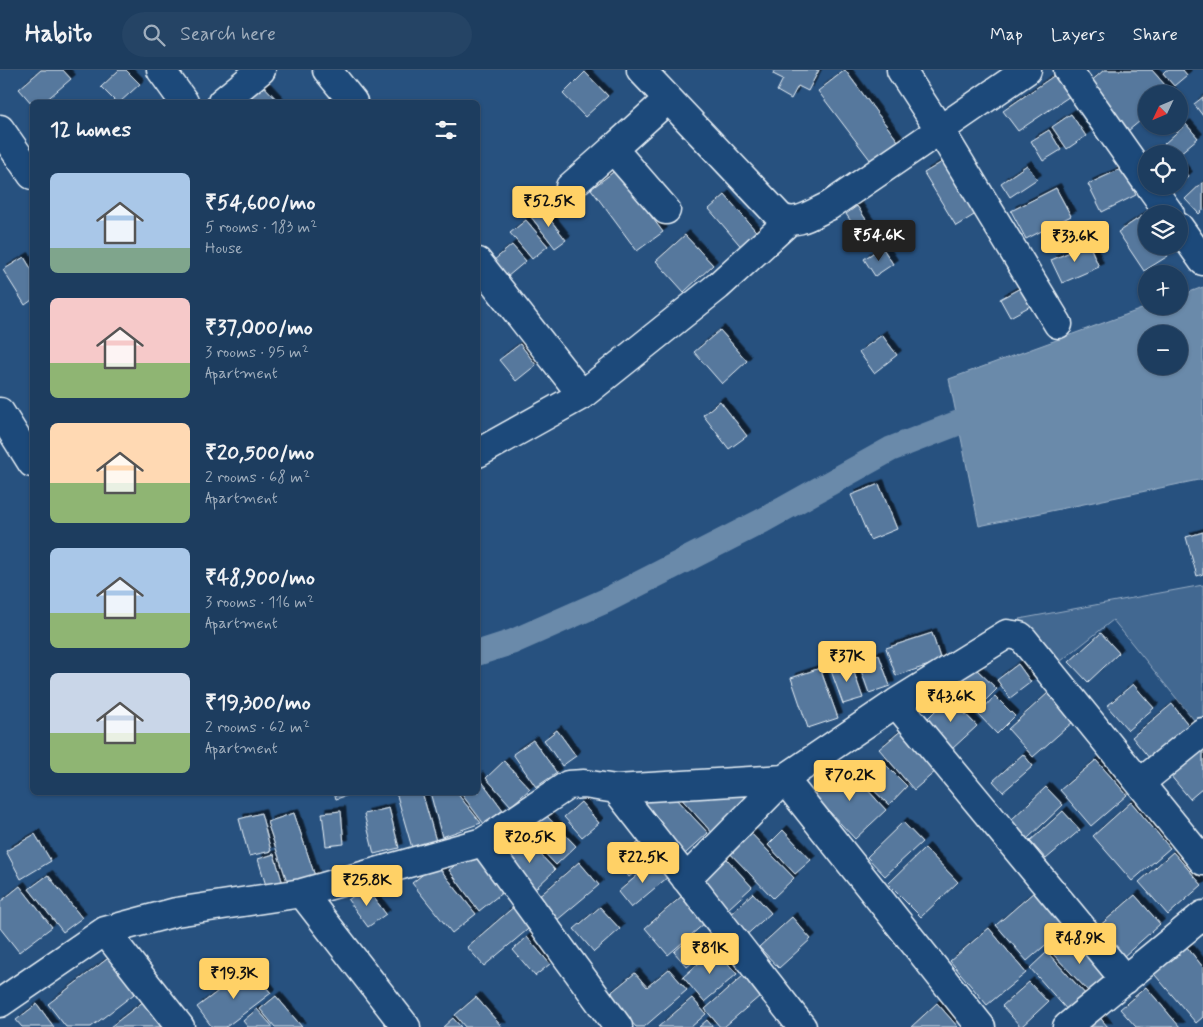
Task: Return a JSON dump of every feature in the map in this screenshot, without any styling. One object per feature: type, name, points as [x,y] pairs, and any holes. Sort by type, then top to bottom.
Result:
[{"type":"street","points":[[161,70],[183,100]]},
{"type":"street","points":[[224,100],[261,70]]},
{"type":"street","points":[[327,70],[351,100]]},
{"type":"street","points":[[640,70],[780,217],[788,222]]},
{"type":"street","points":[[901,70],[940,130],[1058,324]]},
{"type":"street","points":[[480,453],[582,395],[718,286],[788,222],[798,220],[828,206],[1026,70]]},
{"type":"street","points":[[1068,70],[1138,170]]},
{"type":"street","points":[[570,187],[667,100]]},
{"type":"street","points":[[0,129],[30,172]]},
{"type":"street","points":[[613,149],[666,210]]},
{"type":"street","points":[[1188,240],[1203,261]]},
{"type":"street","points":[[480,265],[582,395]]},
{"type":"street","points":[[0,412],[30,460]]},
{"type":"street","points":[[686,879],[784,779],[896,702],[1006,634],[1020,636],[1203,860]]},
{"type":"street","points":[[896,702],[1125,980]]},
{"type":"street","points":[[1140,783],[1203,732]]},
{"type":"street","points":[[0,1003],[105,931],[176,912],[302,893],[483,842],[568,785],[616,789],[784,779]]},
{"type":"street","points":[[784,779],[981,1027]]},
{"type":"street","points":[[616,789],[802,1027]]},
{"type":"street","points":[[483,842],[618,1027]]},
{"type":"street","points":[[302,893],[406,1027]]},
{"type":"street","points":[[1066,1027],[1203,915]]},
{"type":"street","points":[[105,931],[180,1027]]},
{"type":"shaded area","points":[[1203,287],[1203,479],[979,526],[949,379],[1138,310],[1138,315],[1188,315],[1188,293]]},
{"type":"shaded area","points":[[1203,585],[1203,722],[1198,725],[1113,620],[1056,665],[1019,619]]},
{"type":"building","points":[[41,70],[63,70],[71,79],[46,100],[30,100],[30,102],[19,89]]},
{"type":"building","points":[[119,70],[126,70],[140,84],[122,100],[114,100],[101,87]]},
{"type":"building","points":[[774,70],[819,70],[808,91],[798,86],[791,99],[777,91],[783,79],[773,74]]},
{"type":"building","points":[[845,70],[898,141],[871,161],[818,91]]},
{"type":"building","points":[[1104,70],[1152,70],[1165,85],[1138,85],[1138,123],[1128,131],[1088,84]]},
{"type":"building","points":[[1166,70],[1183,70],[1187,75],[1173,85],[1163,73]]},
{"type":"building","points":[[585,72],[608,96],[585,117],[563,94]]},
{"type":"building","points":[[1055,75],[1070,96],[1018,131],[1003,111]]},
{"type":"building","points":[[261,83],[277,100],[247,100],[244,97]]},
{"type":"building","points":[[1203,97],[1203,116],[1194,104]]},
{"type":"building","points":[[1071,114],[1086,136],[1067,149],[1052,127]]},
{"type":"building","points":[[1188,126],[1198,138],[1188,146],[1164,144],[1174,135],[1188,135]]},
{"type":"building","points":[[1049,130],[1061,150],[1043,161],[1031,141]]},
{"type":"building","points":[[947,159],[979,212],[956,226],[924,173]]},
{"type":"building","points":[[1027,165],[1037,179],[1010,197],[1001,183]]},
{"type":"building","points":[[1123,168],[1136,195],[1102,212],[1088,184]]},
{"type":"building","points":[[616,170],[663,232],[637,251],[591,189]]},
{"type":"building","points":[[1203,182],[1203,210],[1199,214],[1185,199]]},
{"type":"building","points":[[1056,188],[1071,216],[1026,239],[1011,211]]},
{"type":"building","points":[[725,195],[760,236],[744,250],[709,209]]},
{"type":"building","points":[[857,206],[879,239],[868,247],[846,214]]},
{"type":"building","points":[[542,209],[566,240],[555,248],[531,217]]},
{"type":"building","points":[[1138,219],[1138,255],[1168,256],[1154,265],[1140,265],[1118,232]]},
{"type":"building","points":[[526,220],[548,246],[532,259],[510,233]]},
{"type":"building","points":[[685,235],[713,265],[684,292],[656,261]]},
{"type":"building","points":[[1089,244],[1099,267],[1062,283],[1051,260]]},
{"type":"building","points":[[512,245],[526,261],[507,277],[493,261]]},
{"type":"building","points":[[882,247],[893,264],[875,276],[864,259]]},
{"type":"building","points":[[24,257],[30,267],[30,301],[25,305],[3,270]]},
{"type":"building","points":[[1024,286],[1034,304],[1010,317],[1000,299]]},
{"type":"building","points":[[720,330],[747,361],[722,384],[694,352]]},
{"type":"building","points":[[882,335],[897,355],[874,373],[859,352]]},
{"type":"building","points":[[520,344],[536,365],[516,381],[499,360]]},
{"type":"building","points":[[720,401],[747,436],[729,449],[703,415]]},
{"type":"building","points":[[879,484],[897,529],[870,540],[851,495]]},
{"type":"building","points":[[1203,532],[1203,574],[1197,576],[1186,537]]},
{"type":"building","points":[[932,633],[941,661],[896,676],[886,648]]},
{"type":"building","points":[[1101,633],[1119,653],[1088,682],[1069,662]]},
{"type":"building","points":[[879,655],[890,686],[869,693],[858,662]]},
{"type":"building","points":[[850,661],[863,698],[843,704],[830,668]]},
{"type":"building","points":[[1018,664],[1031,682],[1010,698],[997,680]]},
{"type":"building","points":[[820,668],[838,718],[808,728],[791,678]]},
{"type":"building","points":[[975,668],[997,689],[975,711],[953,690]]},
{"type":"building","points":[[1133,684],[1154,708],[1128,730],[1107,706]]},
{"type":"building","points":[[1048,693],[1074,721],[1033,757],[1008,729]]},
{"type":"building","points":[[995,696],[1015,716],[997,734],[978,714]]},
{"type":"building","points":[[949,697],[977,726],[952,749],[925,721]]},
{"type":"building","points":[[1172,704],[1190,727],[1150,759],[1132,737]]},
{"type":"building","points":[[903,729],[937,770],[914,790],[879,749]]},
{"type":"building","points":[[557,730],[576,756],[562,766],[544,740]]},
{"type":"building","points":[[533,740],[557,773],[536,787],[513,754]]},
{"type":"building","points":[[1203,747],[1203,788],[1190,799],[1170,775]]},
{"type":"building","points":[[1023,754],[1033,766],[1003,792],[993,781]]},
{"type":"building","points":[[1096,760],[1127,795],[1091,826],[1060,790]]},
{"type":"building","points":[[504,761],[530,789],[511,806],[486,778]]},
{"type":"building","points":[[882,761],[907,786],[889,805],[863,780]]},
{"type":"building","points":[[846,766],[886,810],[855,839],[814,795]]},
{"type":"building","points":[[480,779],[503,810],[484,824],[462,795],[480,795]]},
{"type":"building","points":[[743,786],[752,798],[715,836],[677,794]]},
{"type":"building","points":[[1046,787],[1063,805],[1027,839],[1010,821]]},
{"type":"building","points":[[335,795],[349,795],[336,799]]},
{"type":"building","points":[[397,795],[423,795],[436,841],[412,848]]},
{"type":"building","points":[[431,795],[458,795],[481,823],[442,837]]},
{"type":"building","points":[[674,797],[708,833],[685,854],[637,799]]},
{"type":"building","points":[[581,802],[599,823],[582,837],[564,817]]},
{"type":"building","points":[[1131,802],[1170,848],[1132,881],[1093,836]]},
{"type":"building","points":[[389,808],[399,848],[374,854],[364,814]]},
{"type":"building","points":[[540,809],[576,846],[556,865],[521,828]]},
{"type":"building","points":[[341,811],[344,844],[326,846],[322,813]]},
{"type":"building","points":[[1063,811],[1080,830],[1046,859],[1030,841]]},
{"type":"building","points":[[261,813],[271,851],[249,856],[239,819]]},
{"type":"building","points":[[294,813],[316,879],[289,887],[267,822]]},
{"type":"building","points":[[903,822],[922,842],[885,876],[867,857]]},
{"type":"building","points":[[747,829],[794,878],[773,898],[726,849]]},
{"type":"building","points":[[783,830],[811,860],[795,874],[768,845]]},
{"type":"building","points":[[35,834],[51,861],[21,879],[6,851]]},
{"type":"building","points":[[526,839],[555,870],[535,889],[505,858]]},
{"type":"building","points":[[640,841],[653,857],[629,877],[616,861]]},
{"type":"building","points":[[925,848],[958,882],[921,917],[888,884]]},
{"type":"building","points":[[720,851],[752,887],[728,909],[696,873]]},
{"type":"building","points":[[473,852],[503,892],[479,911],[449,870]]},
{"type":"building","points":[[1173,852],[1202,885],[1168,915],[1139,882]]},
{"type":"building","points":[[274,854],[283,884],[267,889],[258,859]]},
{"type":"building","points":[[654,861],[668,877],[631,908],[618,892]]},
{"type":"building","points":[[579,862],[599,885],[556,921],[536,899]]},
{"type":"building","points":[[436,864],[476,914],[452,933],[412,883]]},
{"type":"building","points":[[48,875],[82,918],[63,932],[29,889]]},
{"type":"building","points":[[20,886],[52,927],[19,952],[0,928],[0,902]]},
{"type":"building","points":[[366,887],[386,914],[368,927],[348,900]]},
{"type":"building","points":[[1034,892],[1065,928],[1027,961],[996,925]]},
{"type":"building","points":[[753,893],[771,913],[743,938],[726,918]]},
{"type":"building","points":[[1135,895],[1160,924],[1123,957],[1097,928]]},
{"type":"building","points":[[682,896],[705,923],[668,955],[645,928]]},
{"type":"building","points":[[516,905],[533,925],[484,966],[467,947]]},
{"type":"building","points":[[600,907],[620,929],[594,952],[574,929]]},
{"type":"building","points":[[792,917],[811,939],[779,968],[759,947]]},
{"type":"building","points":[[989,928],[1026,973],[987,1005],[950,961]]},
{"type":"building","points":[[1068,935],[1109,978],[1091,994],[1051,952]]},
{"type":"building","points":[[527,937],[550,964],[535,976],[513,950]]},
{"type":"building","points":[[690,938],[703,954],[687,967],[674,952]]},
{"type":"building","points":[[1182,941],[1203,967],[1203,1017],[1196,1023],[1149,968]]},
{"type":"building","points":[[715,949],[737,974],[704,1002],[683,977]]},
{"type":"building","points":[[1047,952],[1087,996],[1069,1012],[1030,968]]},
{"type":"building","points":[[111,956],[138,991],[91,1027],[66,1027],[48,1004]]},
{"type":"building","points":[[250,967],[271,993],[226,1027],[212,1027],[197,1007]]},
{"type":"building","points":[[669,969],[687,990],[644,1027],[636,1027],[608,995],[635,973],[647,987]]},
{"type":"building","points":[[743,976],[760,996],[724,1027],[720,1027],[705,1009]]},
{"type":"building","points":[[1029,982],[1048,1002],[1021,1027],[1002,1006]]},
{"type":"building","points":[[1146,987],[1180,1027],[1136,1027],[1120,1009]]},
{"type":"building","points":[[276,996],[302,1027],[275,1027],[260,1009]]},
{"type":"building","points":[[476,997],[502,1027],[465,1027],[455,1015]]},
{"type":"building","points":[[148,998],[167,1022],[161,1027],[110,1027]]},
{"type":"building","points":[[692,998],[706,1014],[691,1027],[658,1027]]},
{"type":"building","points":[[937,1003],[958,1027],[911,1027]]},
{"type":"building","points":[[37,1004],[54,1027],[22,1027],[16,1020]]},
{"type":"building","points":[[257,1009],[273,1027],[248,1027],[243,1021]]},
{"type":"building","points":[[1096,1013],[1108,1027],[1079,1027]]},
{"type":"building","points":[[453,1018],[461,1027],[443,1027]]},
{"type":"building","points":[[707,1020],[713,1027],[699,1027]]},
{"type":"waterway","points":[[480,652],[512,642],[605,601],[762,521],[891,449],[958,423]]}]
